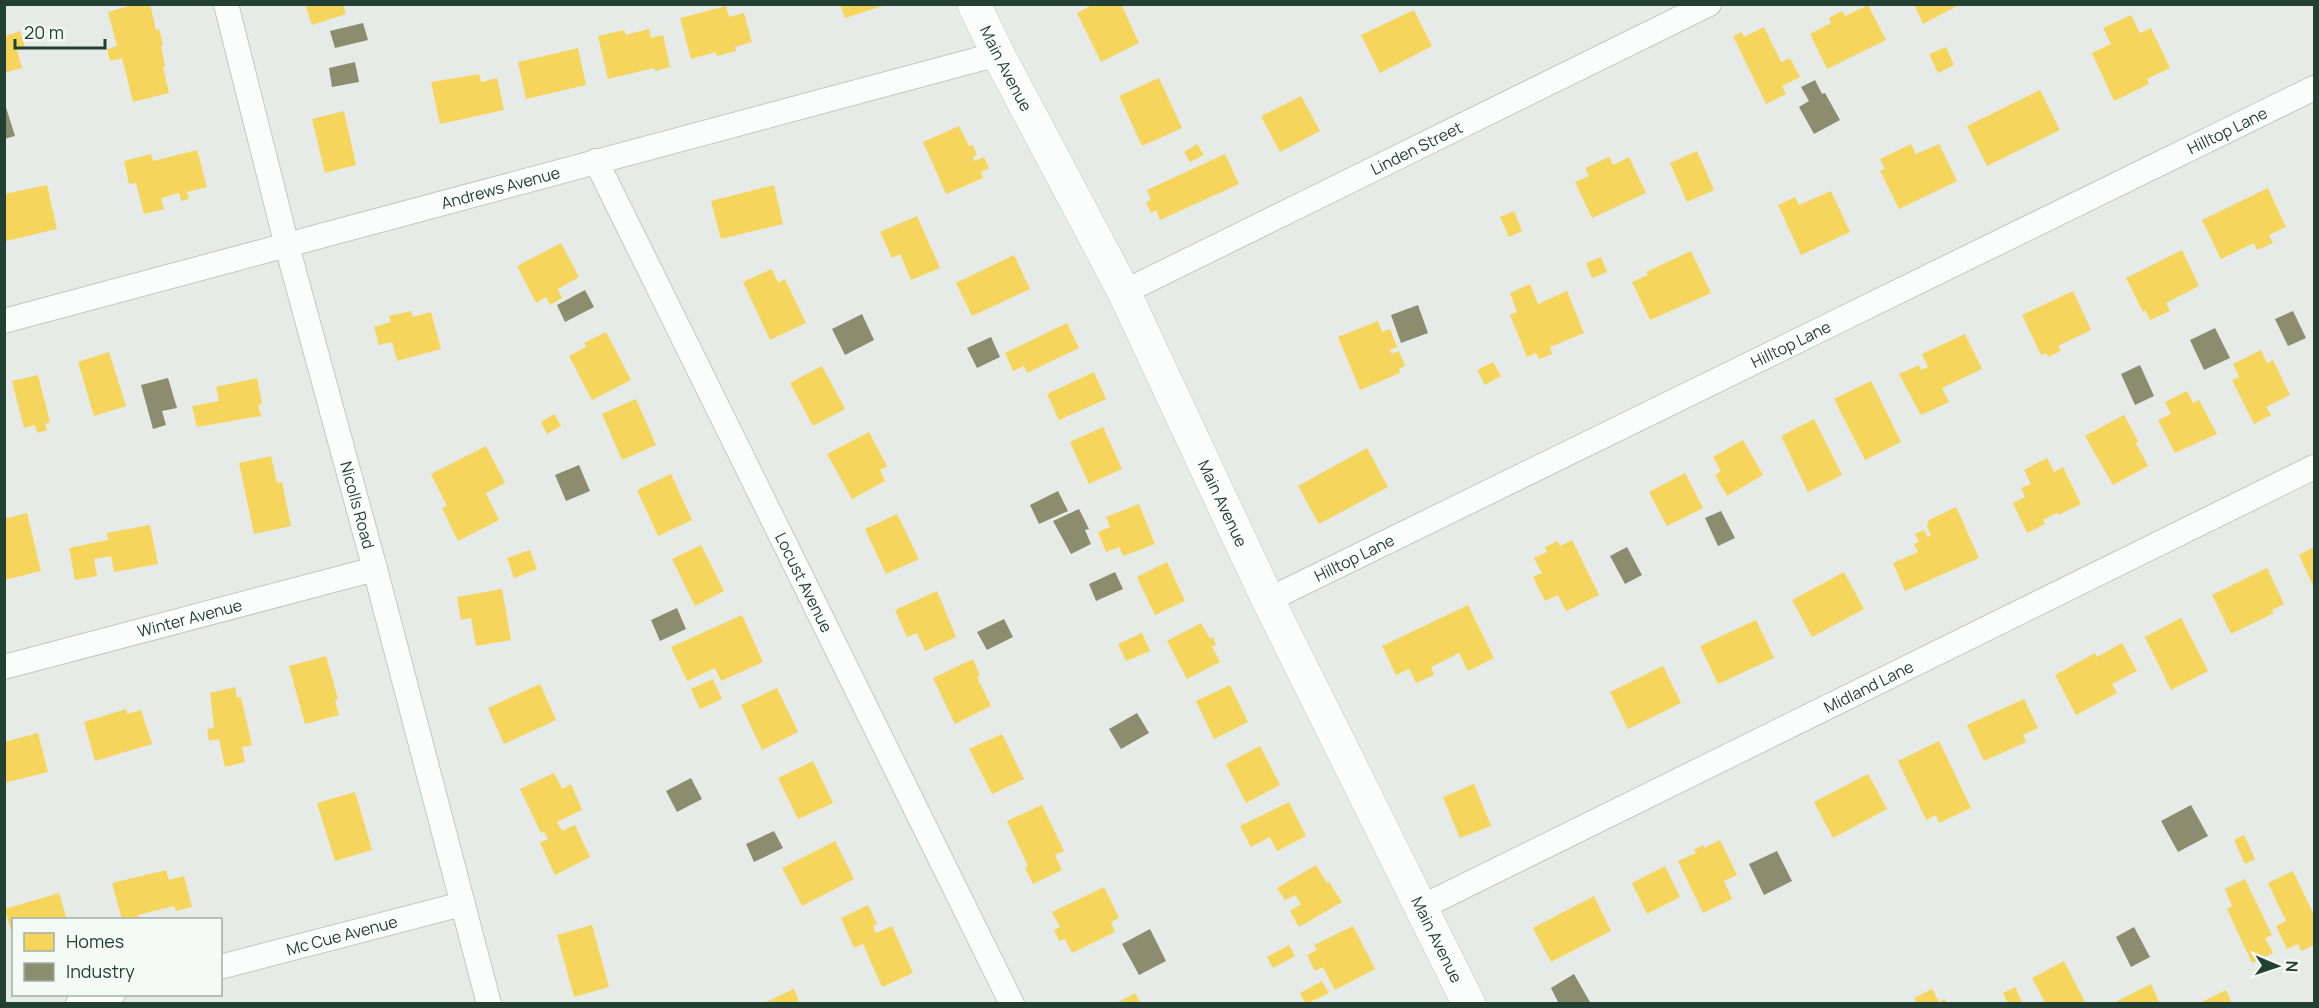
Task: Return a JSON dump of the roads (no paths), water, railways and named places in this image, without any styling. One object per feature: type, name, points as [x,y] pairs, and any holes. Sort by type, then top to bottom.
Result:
[{"type":"street","name":"Nicolls Road","points":[[226,4],[287,246],[375,569],[489,1004]]},
{"type":"street","name":"Main Avenue","points":[[974,4],[998,54],[1124,292],[1268,600],[1469,1004]]},
{"type":"street","name":"Linden Street","points":[[1124,292],[1709,4]]},
{"type":"street","name":"Andrews Avenue","points":[[4,321],[998,54]]},
{"type":"street","name":"Hilltop Lane","points":[[1268,600],[2314,88]]},
{"type":"street","name":"Locust Avenue","points":[[596,161],[1009,1002]]},
{"type":"street","name":"Midland Lane","points":[[1422,907],[2314,467]]},
{"type":"street","name":"Winter Avenue","points":[[4,667],[375,569]]},
{"type":"street","name":"Mc Cue Avenue","points":[[222,966],[462,904]]},
{"type":"street","points":[[78,1004],[105,996]]}]
